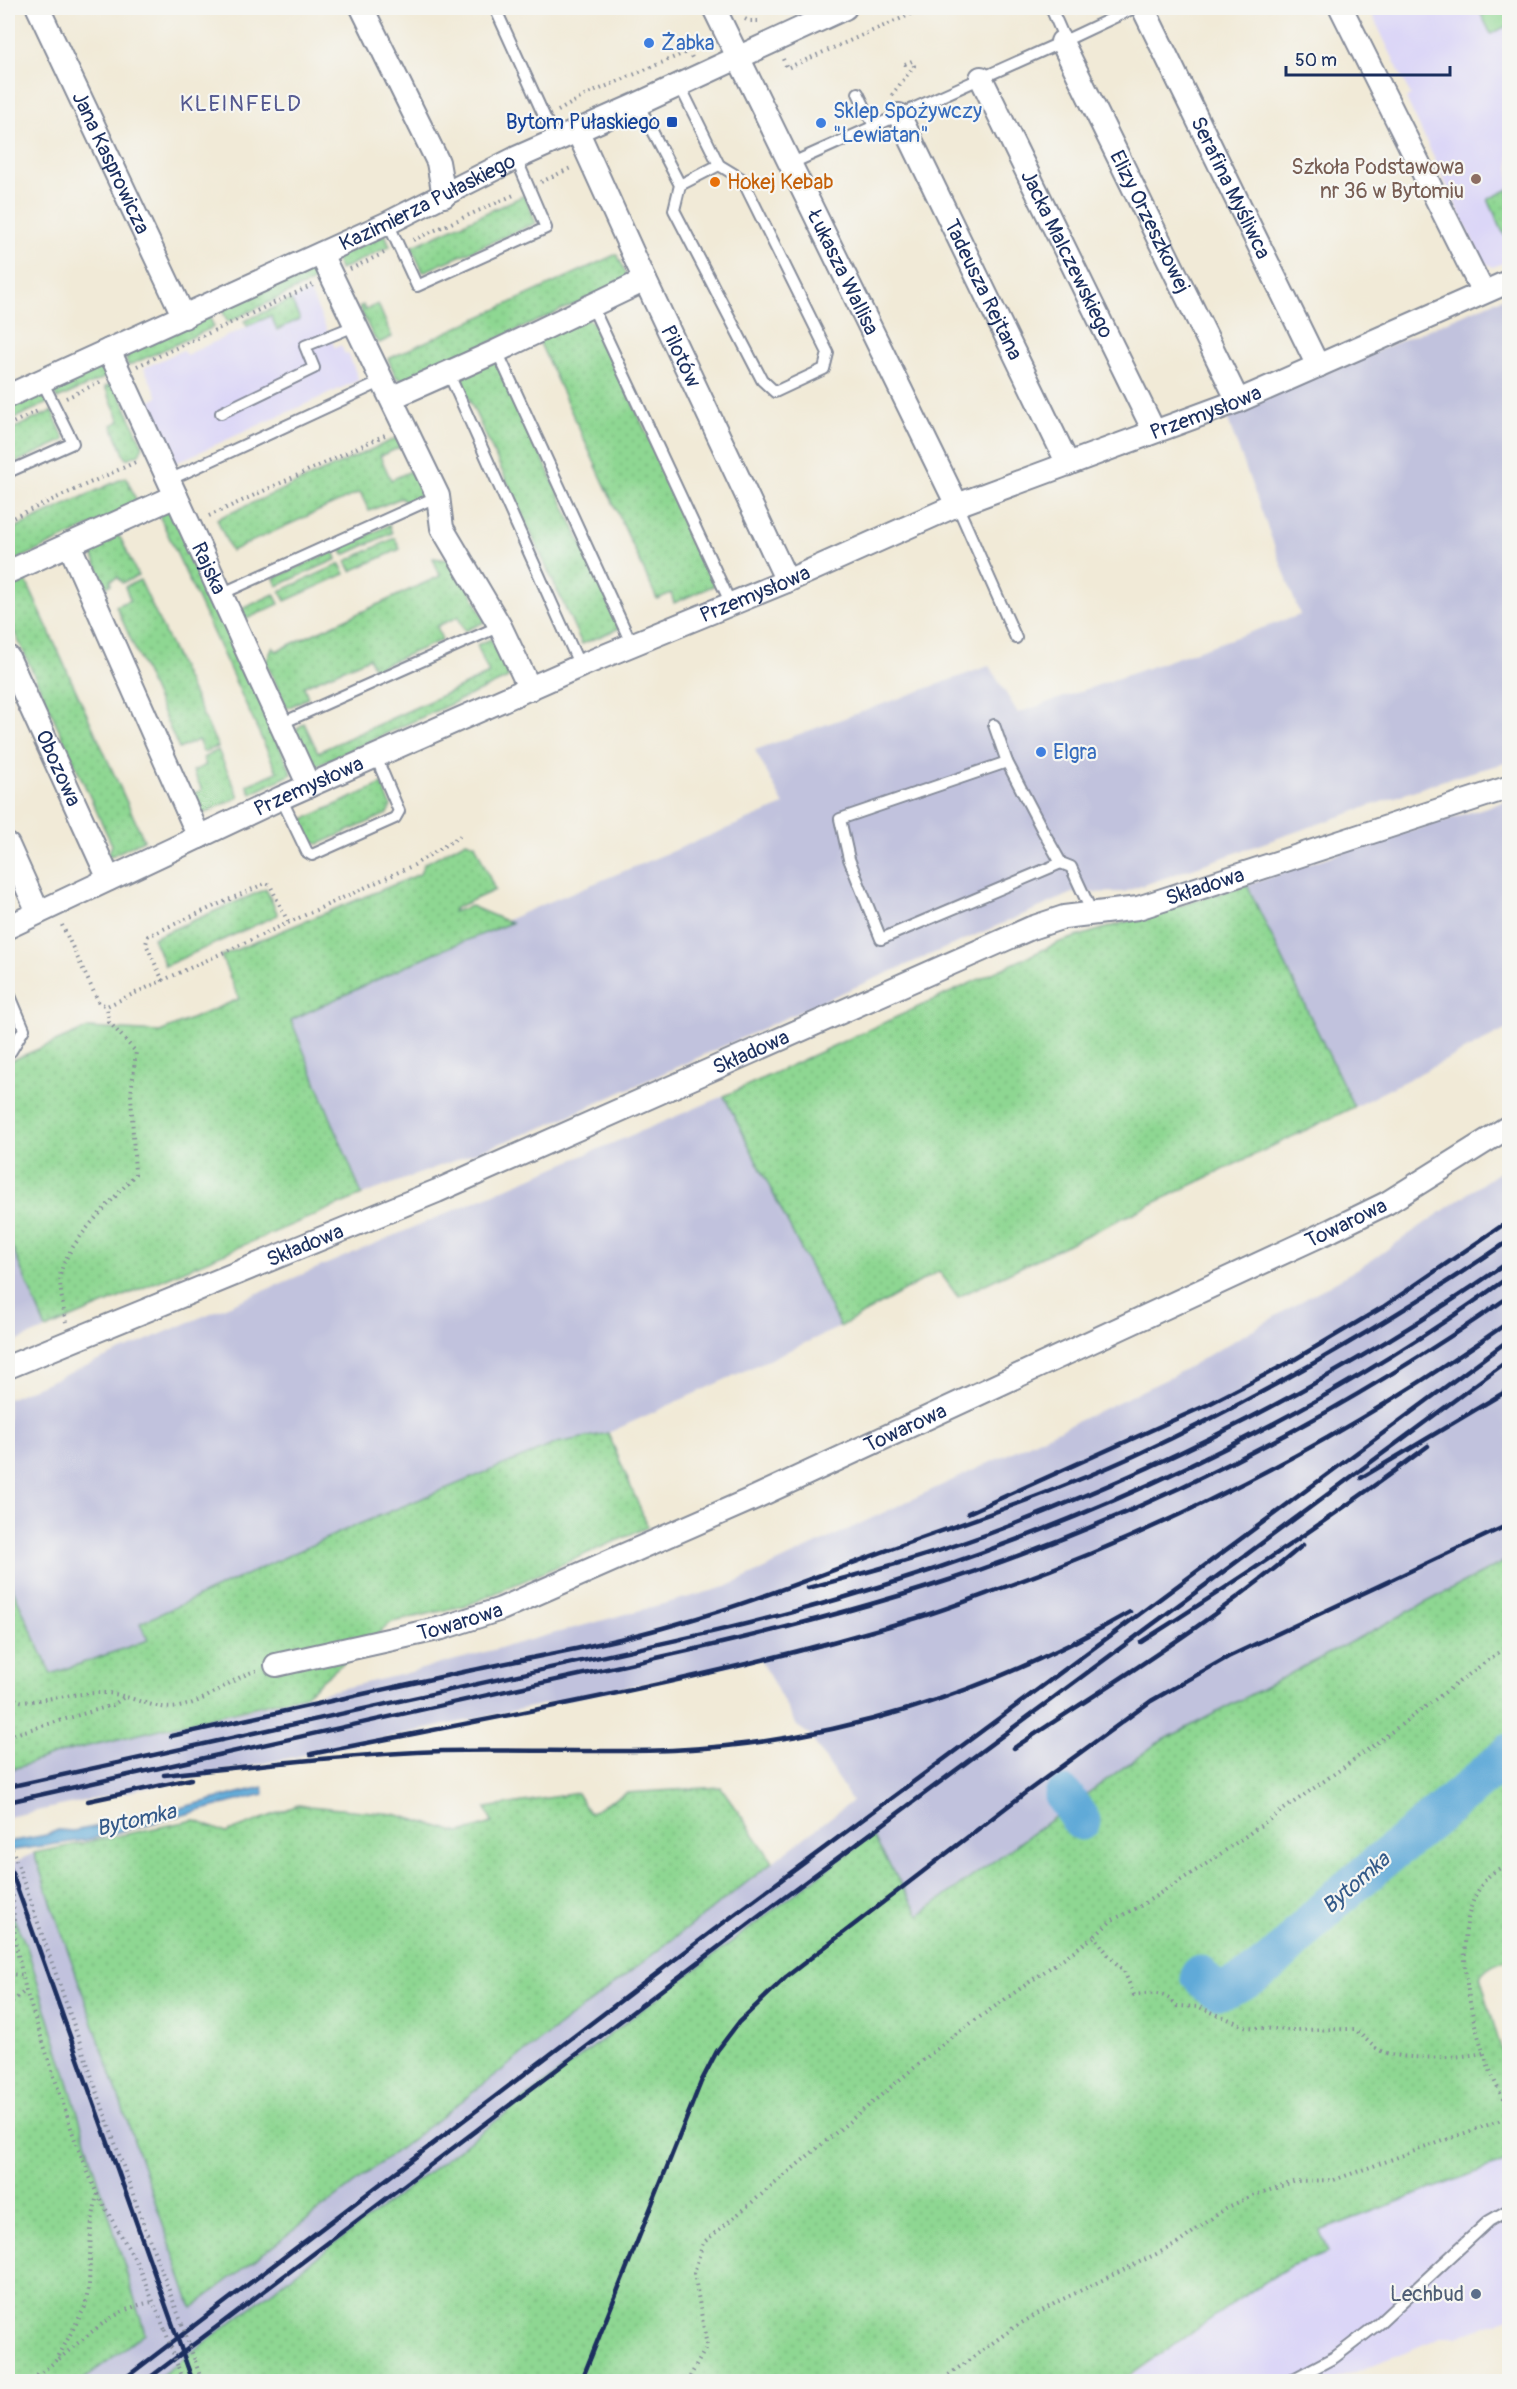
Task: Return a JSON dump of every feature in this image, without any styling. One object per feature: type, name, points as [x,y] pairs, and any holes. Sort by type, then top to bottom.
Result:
[{"type":"street","name":"Jana Kasprowicza","points":[[38,8],[184,316]]},
{"type":"street","points":[[362,8],[438,162],[444,196]]},
{"type":"street","name":"Łukasza Wallisa","points":[[714,8],[957,505]]},
{"type":"street","name":"Kazimierza Pułaskiego","points":[[8,396],[388,223],[516,158],[845,8]]},
{"type":"street","name":"Serafina Myśliwca","points":[[1143,8],[1318,366]]},
{"type":"street","points":[[1341,8],[1483,292]]},
{"type":"street","name":"Elizy Orzeszkowej","points":[[1064,41],[1238,401]]},
{"type":"street","name":"Jacka Malczewskiego","points":[[981,78],[1154,431]]},
{"type":"street","name":"Tadeusza Rejtana","points":[[895,106],[1068,464]]},
{"type":"street","name":"Pilotów","points":[[577,130],[787,581]]},
{"type":"street","points":[[321,254],[438,496],[442,528],[500,626],[530,689]]},
{"type":"street","points":[[387,390],[448,372],[645,280]]},
{"type":"street","name":"Przemysłowa","points":[[8,927],[282,798],[580,666],[787,581],[957,505],[1238,401],[1509,281]]},
{"type":"street","name":"Rajska","points":[[109,350],[309,786]]},
{"type":"street","points":[[8,572],[69,544],[172,488]]},
{"type":"street","points":[[69,544],[199,837]]},
{"type":"street","name":"Obozowa","points":[[8,657],[109,879]]},
{"type":"street","name":"Składowa","points":[[8,1367],[437,1191],[1002,940],[1064,918],[1138,908],[1509,787]]},
{"type":"street","points":[[8,845],[46,909]]},
{"type":"street","name":"Towarowa","points":[[276,1665],[470,1620],[501,1609],[672,1535],[1332,1230],[1387,1203],[1509,1126]]},
{"type":"lane","points":[[495,8],[555,140]]},
{"type":"lane","points":[[1051,8],[1064,41]]},
{"type":"lane","points":[[789,164],[874,126],[895,106],[981,78],[1134,8]]},
{"type":"lane","points":[[638,104],[680,185],[674,210],[762,380],[775,392],[824,369],[828,353],[742,179],[719,165],[679,83]]},
{"type":"lane","points":[[858,93],[874,126]]},
{"type":"lane","points":[[388,223],[417,286],[546,228],[516,158]]},
{"type":"lane","points":[[680,185],[719,165]]},
{"type":"lane","points":[[592,306],[731,604]]},
{"type":"lane","points":[[221,413],[314,368],[305,346],[357,325]]},
{"type":"lane","points":[[497,351],[632,645]]},
{"type":"lane","points":[[448,372],[580,666]]},
{"type":"lane","points":[[8,472],[73,443],[42,381]]},
{"type":"lane","points":[[172,488],[387,390]]},
{"type":"lane","points":[[221,594],[438,496]]},
{"type":"lane","points":[[957,505],[1016,638]]},
{"type":"lane","points":[[280,724],[500,626]]},
{"type":"lane","points":[[994,725],[1007,762],[1061,863],[1071,867],[1093,915]]},
{"type":"lane","points":[[282,798],[307,852],[312,855],[395,819],[399,811],[376,757]]},
{"type":"lane","points":[[1007,762],[840,819],[849,859],[881,939],[1061,863]]},
{"type":"lane","points":[[8,991],[11,1007],[24,1029],[8,1053]]},
{"type":"lane","points":[[1288,2382],[1335,2357],[1378,2324],[1489,2221],[1509,2209]]},
{"type":"path","points":[[737,11],[749,21],[765,20]]},
{"type":"path","points":[[895,106],[914,66],[912,62],[904,63]]},
{"type":"path","points":[[189,525],[405,426]]},
{"type":"path","points":[[8,520],[156,453]]},
{"type":"path","points":[[46,909],[99,1004],[107,1006],[414,865],[460,836]]},
{"type":"path","points":[[163,981],[146,944],[148,936],[266,883],[270,885],[288,922]]},
{"type":"path","points":[[67,1329],[60,1277],[68,1255],[93,1221],[135,1174],[131,1094],[136,1052],[109,1022],[107,1006]]},
{"type":"path","points":[[687,2382],[707,2346],[694,2273],[704,2243],[950,2038],[1095,1936],[1112,1920],[1137,1908],[1206,1864],[1335,1774],[1509,1644]]},
{"type":"path","points":[[8,1701],[24,1702],[104,1692],[177,1708],[204,1699],[241,1675],[276,1665]]},
{"type":"path","points":[[8,1689],[16,1700]]},
{"type":"path","points":[[8,1736],[113,1705],[124,1698]]},
{"type":"path","points":[[8,1837],[80,2047],[202,2382]]},
{"type":"path","points":[[1509,1863],[1487,1878],[1471,1904],[1463,1958],[1470,2006],[1483,2053],[1509,2111]]},
{"type":"path","points":[[8,1878],[14,1895],[15,1941],[22,1976],[76,2143],[97,2194],[137,2263],[185,2382]]},
{"type":"path","points":[[8,1916],[15,1912]]},
{"type":"path","points":[[1095,1936],[1109,1956],[1124,1971],[1134,1995],[1158,1993],[1169,1998],[1177,2006],[1199,2007],[1247,2027],[1289,2030],[1354,2029],[1381,2051],[1418,2058],[1469,2056],[1483,2053]]},
{"type":"path","points":[[8,1974],[22,1976]]},
{"type":"path","points":[[8,2006],[26,1991]]},
{"type":"path","points":[[939,2382],[1013,2328],[1059,2301],[1177,2244],[1226,2208],[1252,2196],[1296,2181],[1334,2180],[1509,2117]]},
{"type":"path","points":[[57,2361],[85,2307],[89,2285],[91,2228],[97,2194]]},
{"type":"path","points":[[30,2382],[106,2321],[139,2304],[153,2302]]},
{"type":"shaded area","name":"Szkoła Podstawowa nr 36 w Bytomiu","points":[[1369,8],[1509,8],[1509,260],[1493,267],[1482,261],[1406,98],[1411,96]]},
{"type":"shaded area","points":[[310,292],[335,348],[341,345],[345,354],[348,353],[359,380],[175,463],[147,403],[158,397],[144,368],[183,350],[186,355],[271,316],[300,320],[291,300]]},
{"type":"shaded area","points":[[1509,295],[1509,762],[1447,779],[1124,892],[1073,893],[839,994],[546,1126],[362,1195],[291,1019],[525,912],[784,805],[755,750],[989,666],[1018,713],[1300,615],[1226,415]]},
{"type":"shaded area","points":[[1509,800],[1509,1028],[1354,1107],[1247,885],[1312,862]]},
{"type":"shaded area","points":[[724,1096],[840,1327],[608,1433],[557,1443],[345,1530],[140,1623],[149,1640],[51,1674],[8,1578],[8,1399]]},
{"type":"shaded area","points":[[1509,1165],[1509,1559],[1156,1744],[919,1915],[871,1835],[154,2381],[81,2381],[145,2333],[27,1947],[8,1906],[8,1865],[34,1853],[193,2308],[852,1801],[809,1734],[797,1726],[760,1659],[8,1817],[8,1771],[59,1753],[396,1676],[726,1587],[1171,1377],[1369,1262]]},
{"type":"shaded area","points":[[8,1237],[46,1329],[8,1345]]},
{"type":"shaded area","points":[[1509,2159],[1509,2317],[1458,2336],[1444,2336],[1333,2381],[1123,2382],[1242,2297],[1290,2266],[1328,2252],[1319,2231]]},
{"type":"green space","points":[[1478,8],[1509,8],[1509,25],[1491,34]]},
{"type":"green space","points":[[1509,189],[1509,233],[1504,235],[1488,199]]},
{"type":"green space","points":[[525,195],[536,223],[423,272],[411,247]]},
{"type":"green space","points":[[385,234],[390,246],[340,270],[335,258]]},
{"type":"green space","points":[[617,254],[627,275],[624,282],[404,381],[396,377],[388,359]]},
{"type":"green space","points":[[312,267],[322,270],[326,275],[228,322],[222,310]]},
{"type":"green space","points":[[291,300],[300,319],[277,330],[271,316],[247,326],[244,321]]},
{"type":"green space","points":[[378,304],[392,337],[379,343],[374,338],[359,307],[363,305],[365,310]]},
{"type":"green space","points":[[209,316],[214,327],[128,366],[126,359],[128,353]]},
{"type":"green space","points":[[587,318],[596,325],[717,584],[674,603],[671,593],[657,599],[538,339]]},
{"type":"green space","points":[[492,360],[499,363],[620,628],[582,644],[462,384],[462,375]]},
{"type":"green space","points":[[98,366],[105,367],[111,375],[57,399],[52,387]]},
{"type":"green space","points":[[114,382],[143,446],[139,454],[126,459],[112,425],[120,421],[105,387]]},
{"type":"green space","points":[[42,391],[48,403],[8,421],[8,407]]},
{"type":"green space","points":[[52,411],[65,440],[8,466],[8,431]]},
{"type":"green space","points":[[399,437],[403,446],[380,456],[391,480],[415,469],[423,491],[416,500],[408,505],[401,498],[369,511],[360,492],[231,551],[217,519]]},
{"type":"green space","points":[[126,477],[138,504],[8,564],[8,531]]},
{"type":"green space","points":[[170,510],[179,518],[292,774],[251,794],[247,785],[277,772],[159,515]]},
{"type":"green space","points":[[389,525],[392,533],[344,555],[341,548]]},
{"type":"green space","points":[[115,532],[121,539],[138,576],[122,583],[118,577],[110,581],[111,584],[106,587],[89,547]]},
{"type":"green space","points":[[395,538],[400,549],[351,571],[346,561]]},
{"type":"green space","points":[[334,551],[337,559],[277,586],[274,578]]},
{"type":"green space","points":[[433,558],[457,561],[485,622],[465,631],[458,617],[437,626],[442,640],[374,669],[369,658],[304,686],[308,698],[287,708],[266,662],[273,647],[276,651],[440,576]]},
{"type":"green space","points":[[340,564],[345,574],[285,601],[280,591]]},
{"type":"green space","points":[[23,574],[144,840],[107,858],[112,845],[8,618],[8,580]]},
{"type":"green space","points":[[140,580],[218,747],[203,752],[198,740],[179,749],[116,606],[130,600],[125,587]]},
{"type":"green space","points":[[274,594],[279,604],[242,621],[238,611]]},
{"type":"green space","points":[[491,639],[509,673],[508,678],[311,768],[295,734],[304,723],[318,752],[489,674],[477,645]]},
{"type":"green space","points":[[218,750],[239,797],[202,814],[193,794],[202,790],[193,771],[206,765],[203,758]]},
{"type":"green space","points":[[382,784],[391,806],[387,814],[319,844],[311,842],[302,820]]},
{"type":"green space","points":[[466,841],[475,844],[495,890],[455,908],[453,912],[471,906],[511,923],[432,954],[291,1020],[362,1195],[46,1329],[8,1237],[8,1062],[88,1028],[160,1032],[239,999],[221,956],[420,874],[424,864]]},
{"type":"green space","points":[[1247,885],[1354,1107],[958,1297],[939,1271],[840,1327],[724,1096],[1060,942]]},
{"type":"green space","points":[[266,889],[278,915],[165,966],[153,938]]},
{"type":"green space","points":[[608,1433],[648,1527],[468,1605],[392,1622],[305,1695],[59,1753],[8,1771],[8,1578],[51,1674],[148,1640],[140,1623],[345,1530],[557,1443]]},
{"type":"green space","points":[[1509,1559],[1509,1959],[1490,1966],[1480,1976],[1509,2077],[1509,2160],[1320,2231],[1328,2252],[1290,2266],[1122,2381],[154,2381],[872,1835],[919,1915],[1156,1744]]},
{"type":"green space","points":[[721,1787],[773,1862],[192,2308],[34,1853],[194,1820],[226,1833],[298,1805],[394,1814],[460,1833],[492,1823],[486,1808],[577,1793],[589,1813],[626,1793]]},
{"type":"green space","points":[[8,1906],[27,1947],[145,2333],[81,2381],[8,2381]]},
{"type":"water","points":[[263,1787],[264,1794],[91,1839],[8,1851],[8,1842],[46,1835],[58,1830],[73,1831],[132,1820]]},
{"type":"waterway","name":"Bytomka","points":[[1200,1975],[1209,1986],[1224,1990],[1245,1981],[1260,1971],[1287,1948],[1338,1897],[1510,1753]]},
{"type":"waterway","name":"Bytomka","points":[[1064,1796],[1081,1821]]},
{"type":"railway","points":[[968,1513],[1207,1405],[1292,1361],[1383,1307],[1510,1220]]},
{"type":"railway","points":[[171,1736],[654,1630],[755,1599],[1007,1508],[1134,1456],[1232,1408],[1373,1328],[1510,1240]]},
{"type":"railway","points":[[808,1588],[911,1560],[962,1543],[1078,1499],[1142,1470],[1206,1440],[1331,1374],[1451,1301],[1510,1261]]},
{"type":"railway","points":[[8,1787],[719,1630],[839,1599],[927,1572],[1102,1505],[1273,1424],[1355,1378],[1434,1329],[1510,1276]]},
{"type":"railway","points":[[8,1802],[700,1648],[811,1621],[976,1571],[1116,1516],[1252,1452],[1384,1378],[1510,1296]]},
{"type":"railway","points":[[311,1754],[687,1678],[836,1641],[956,1605],[1135,1534],[1265,1472],[1390,1400],[1451,1362],[1510,1321]]},
{"type":"railway","points":[[120,2382],[711,1932],[1510,1339]]},
{"type":"railway","points":[[144,2382],[754,1920],[1510,1359]]},
{"type":"railway","points":[[1361,1478],[1510,1389]]},
{"type":"railway","points":[[1141,1642],[1286,1547],[1428,1446]]},
{"type":"railway","points":[[581,2382],[701,2082],[717,2051],[739,2022],[786,1977],[1025,1793],[1151,1701],[1228,1657],[1510,1524]]},
{"type":"railway","points":[[1014,1748],[1198,1626],[1303,1545]]},
{"type":"railway","points":[[164,1775],[373,1755],[471,1751],[672,1750],[792,1737],[851,1725],[909,1709],[966,1689],[1022,1667],[1130,1612]]},
{"type":"railway","points":[[88,1801],[191,1779]]},
{"type":"railway","points":[[8,1862],[193,2382]]},
{"type":"place","name":"Żabka","points":[[649,43]]},
{"type":"place","name":"Bytom Pułaskiego","points":[[672,122]]},
{"type":"place","name":"Sklep Spożywczy \"Lewiatan\"","points":[[821,123]]},
{"type":"place","name":"Szkoła Podstawowa nr 36 w Bytomiu","points":[[1476,179]]},
{"type":"place","name":"Hokej Kebab","points":[[715,182]]},
{"type":"place","name":"Elgra","points":[[1041,752]]},
{"type":"place","name":"Lechbud","points":[[1476,2294]]},
{"type":"district","name":"KLEINFELD","points":[[241,104]]}]
